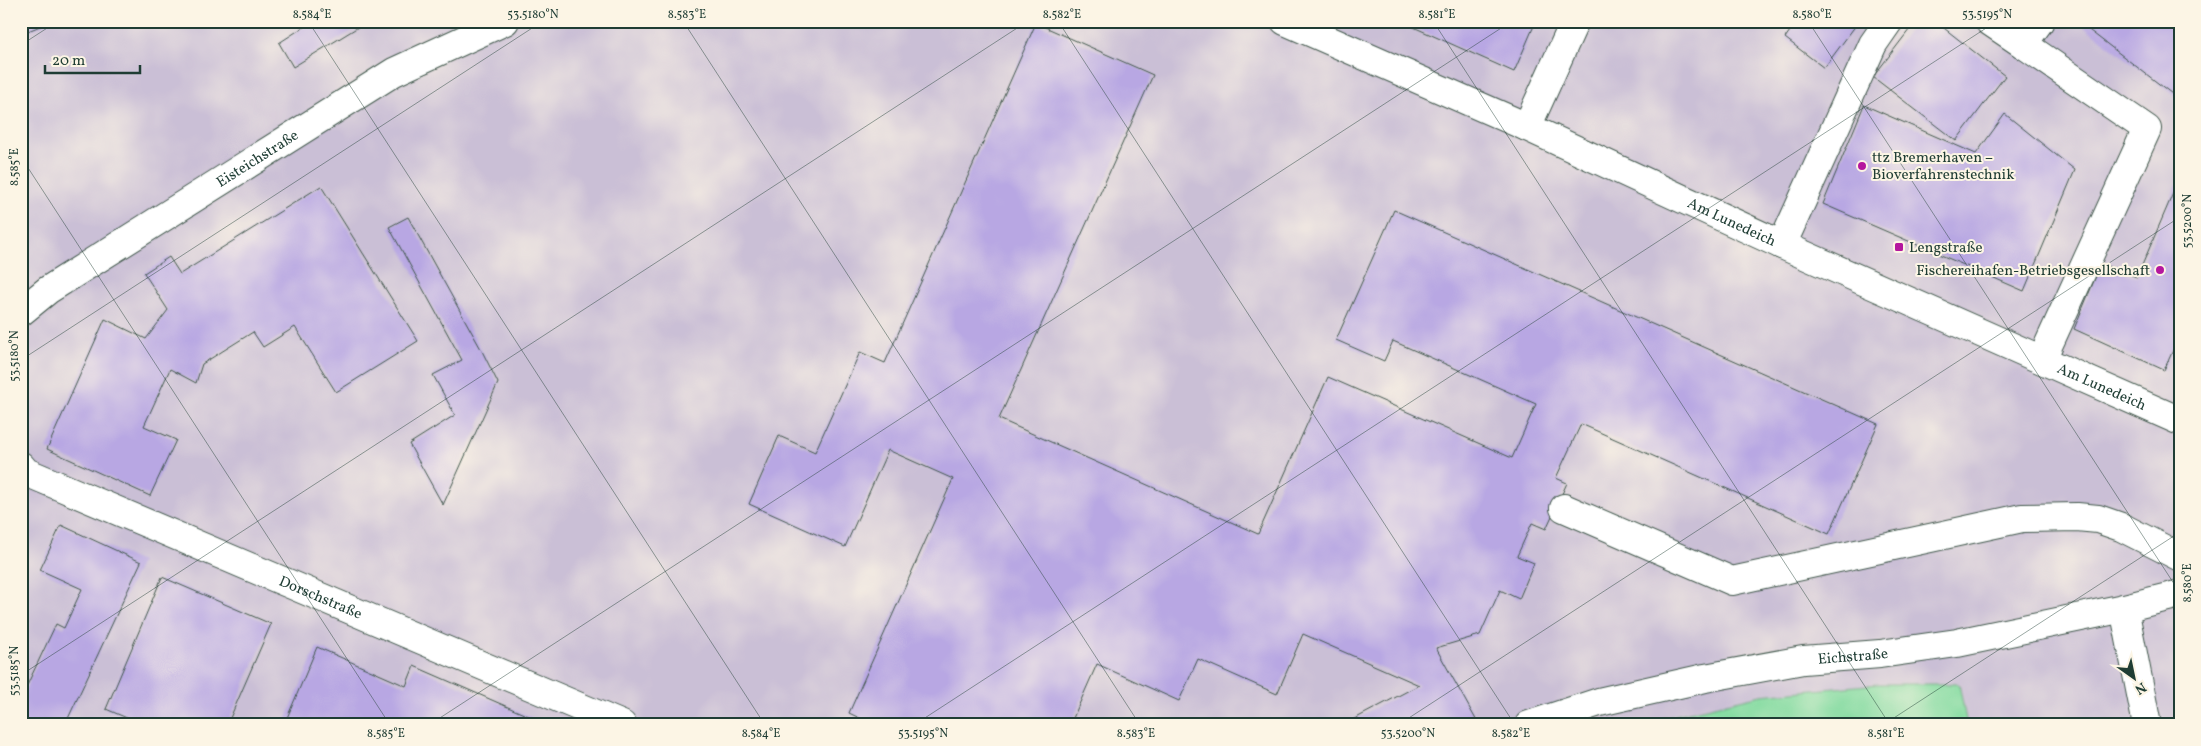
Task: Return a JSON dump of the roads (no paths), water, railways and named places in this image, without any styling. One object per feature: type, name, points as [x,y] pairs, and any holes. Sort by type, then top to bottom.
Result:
[{"type":"street","name":"Eisteichstraße","points":[[21,312],[48,290],[394,72],[505,21]]},
{"type":"street","name":"Am Lunedeich","points":[[1285,21],[2180,421]]},
{"type":"street","points":[[1527,128],[1575,21]]},
{"type":"street","points":[[1782,244],[1873,44],[1889,21]]},
{"type":"street","points":[[1989,21],[2147,129],[2042,359]]},
{"type":"street","points":[[2023,44],[2040,21]]},
{"type":"street","name":"Dorschstraße","points":[[21,466],[26,472],[622,725]]},
{"type":"street","points":[[1564,508],[1732,581],[2022,518],[2077,517],[2098,519],[2121,527],[2180,557]]},
{"type":"street","name":"Eichstraße","points":[[1529,725],[1600,702],[1704,678],[1803,660],[1880,654],[1957,643],[2124,608],[2180,594]]},
{"type":"street","points":[[2124,608],[2147,725]]},
{"type":"place","name":"ttz Bremerhaven – Bioverfahrenstechnik","points":[[1862,166]]},
{"type":"place","name":"Lengstraße","points":[[1899,247]]},
{"type":"place","name":"Fischereihafen-Betriebsgesellschaft","points":[[2160,270]]}]
